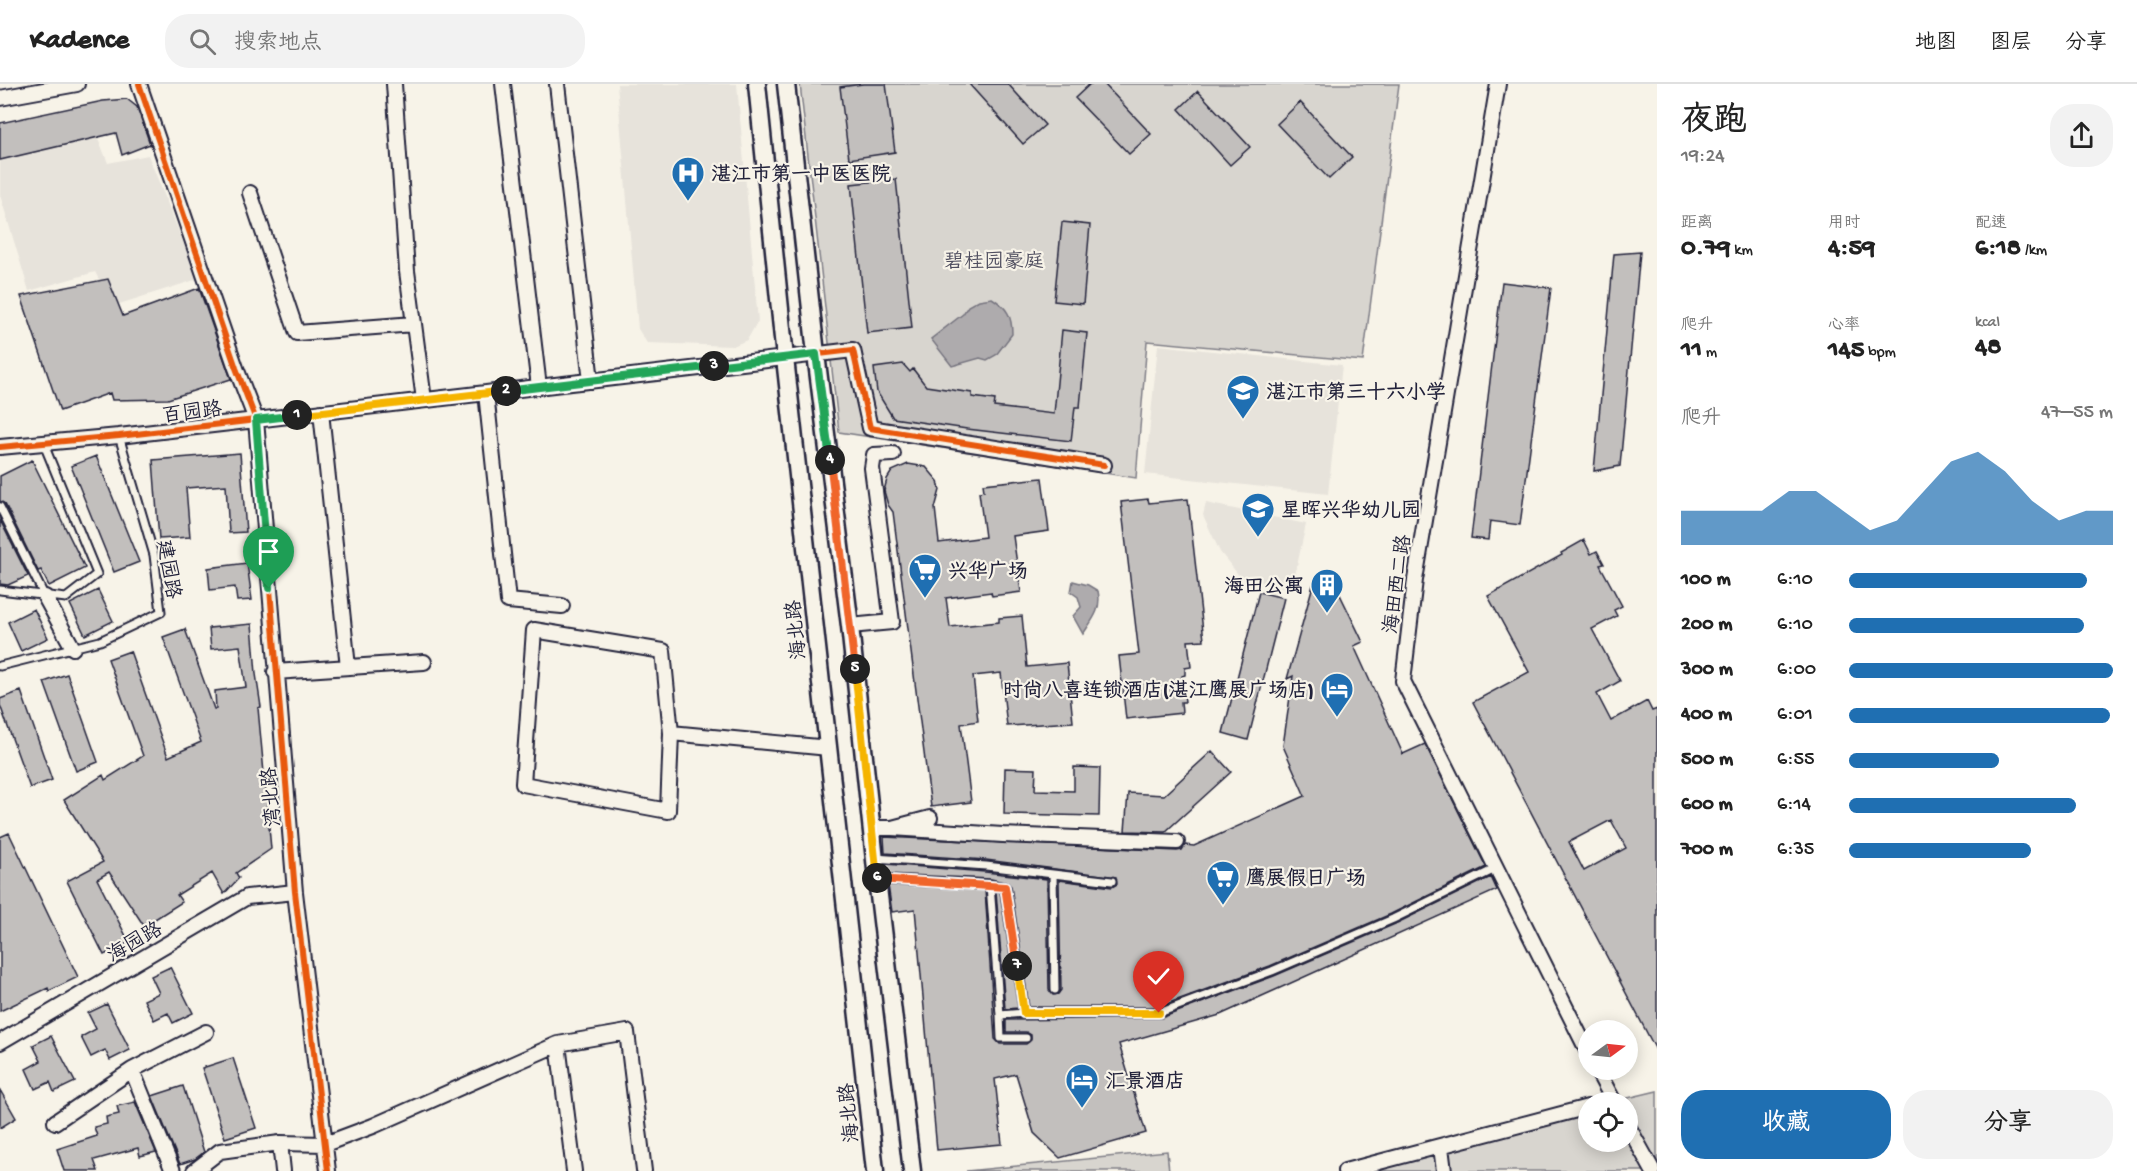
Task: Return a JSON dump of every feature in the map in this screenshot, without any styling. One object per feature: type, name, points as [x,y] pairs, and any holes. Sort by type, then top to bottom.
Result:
[{"type":"street","points":[[0,99],[39,87],[77,84]]},
{"type":"street","name":"湾北路","points":[[139,84],[256,420],[275,672],[295,892],[328,1171]]},
{"type":"street","points":[[394,84],[407,271],[424,400]]},
{"type":"street","points":[[503,84],[539,387]]},
{"type":"street","points":[[557,84],[591,381]]},
{"type":"street","name":"海北路","points":[[757,84],[875,1171]]},
{"type":"street","points":[[786,84],[912,1171]]},
{"type":"street","name":"海田西二路","points":[[1498,84],[1415,580],[1403,681],[1578,1032]]},
{"type":"street","points":[[250,193],[297,333],[414,324]]},
{"type":"street","name":"百园路","points":[[0,447],[119,436],[854,350],[870,428],[1104,465]]},
{"type":"street","points":[[486,393],[508,601],[562,606]]},
{"type":"street","points":[[321,412],[348,667]]},
{"type":"street","points":[[850,626],[892,622],[872,468],[874,455],[893,454]]},
{"type":"street","points":[[45,597],[73,648]]},
{"type":"street","points":[[534,630],[663,651],[671,733],[668,811],[523,784],[534,630]]},
{"type":"street","points":[[275,672],[424,662]]},
{"type":"street","points":[[671,733],[829,748]]},
{"type":"street","points":[[892,828],[930,818]]},
{"type":"street","points":[[872,828],[1177,842]]},
{"type":"street","name":"海园路","points":[[0,1042],[247,897],[295,892]]},
{"type":"street","points":[[55,1122],[132,1070],[206,1032]]},
{"type":"street","points":[[194,1171],[220,1151],[280,1143],[325,1144],[373,1126],[558,1044],[627,1032],[644,1171]]},
{"type":"street","points":[[558,1044],[574,1171]]},
{"type":"street","points":[[132,1070],[173,1171]]},
{"type":"street","points":[[1345,1171],[1578,1110]]},
{"type":"street","points":[[280,1143],[283,1171]]},
{"type":"street","points":[[1638,1144],[1653,1171]]},
{"type":"street","points":[[1441,1147],[1444,1171]]},
{"type":"lane","name":"建园路","points":[[0,666],[99,642],[161,612],[154,555],[119,436]]},
{"type":"lane","points":[[0,590],[66,598],[97,574],[43,442]]},
{"type":"lane","points":[[0,507],[45,597]]},
{"type":"lane","points":[[875,858],[986,866],[1112,881]]},
{"type":"lane","points":[[1000,1015],[1159,1013],[1272,971],[1393,919],[1497,868]]},
{"type":"lane","points":[[1053,874],[1055,990]]},
{"type":"lane","points":[[877,879],[1005,887],[1024,1013]]},
{"type":"lane","points":[[990,885],[1001,1038],[1026,1038]]},
{"type":"shaded area","name":"湛江市第一中医医院","points":[[617,84],[737,84],[758,321],[747,340],[733,346],[647,343],[638,329]]},
{"type":"shaded area","points":[[97,136],[108,163],[148,155],[198,279],[113,306],[95,272],[29,291],[0,195],[0,160]]},
{"type":"shaded area","points":[[992,298],[1008,313],[1012,334],[996,355],[987,360],[980,358],[952,366],[931,339],[963,314],[968,306],[979,300]]},
{"type":"shaded area","name":"湛江市第三十六小学","points":[[1158,345],[1342,365],[1328,494],[1145,474]]},
{"type":"shaded area","name":"星晖兴华幼儿园","points":[[1206,503],[1306,524],[1292,589],[1241,578],[1220,552],[1203,515]]},
{"type":"shaded area","points":[[1073,581],[1088,585],[1098,591],[1098,609],[1083,634],[1073,616],[1081,607],[1078,597],[1071,592]]},
{"type":"green space","name":"碧桂园豪庭","points":[[800,84],[1399,84],[1363,361],[1147,341],[1136,478],[839,432]]},
{"type":"green space","points":[[1657,1091],[1657,1171],[1357,1171],[1578,1112],[1578,1152],[1638,1152],[1638,1096]]},
{"type":"green space","points":[[1167,1151],[1169,1171],[966,1171]]},
{"type":"building","points":[[886,84],[895,152],[849,159],[840,87]]},
{"type":"building","points":[[969,84],[1008,84],[1045,125],[1023,144]]},
{"type":"building","points":[[1090,84],[1104,84],[1151,134],[1129,154],[1075,98]]},
{"type":"building","points":[[1198,91],[1250,147],[1230,165],[1179,109]]},
{"type":"building","points":[[127,99],[137,107],[150,144],[122,155],[116,133],[0,160],[0,123],[103,101]]},
{"type":"building","points":[[1300,102],[1352,157],[1329,179],[1277,124]]},
{"type":"building","points":[[896,179],[912,328],[867,333],[851,184]]},
{"type":"building","points":[[1062,222],[1090,225],[1083,304],[1054,301]]},
{"type":"building","points":[[1640,252],[1620,466],[1594,471],[1614,254]]},
{"type":"building","points":[[108,279],[123,316],[199,288],[231,379],[168,399],[112,400],[110,393],[60,411],[21,296]]},
{"type":"building","points":[[1502,282],[1551,288],[1520,525],[1490,521],[1488,540],[1471,538]]},
{"type":"building","points":[[1062,330],[1087,333],[1080,407],[1075,407],[1071,441],[893,418],[877,392],[874,368],[903,364],[910,372],[913,369],[926,386],[972,393],[972,397],[995,400],[994,407],[1054,414]]},
{"type":"building","points":[[240,453],[246,532],[229,533],[226,485],[186,488],[190,537],[159,539],[153,460]]},
{"type":"building","points":[[96,456],[139,562],[114,572],[71,466]]},
{"type":"building","points":[[32,460],[85,568],[49,586],[41,570],[38,571],[5,504],[0,501],[0,476]]},
{"type":"building","points":[[908,464],[926,467],[938,481],[940,490],[935,508],[939,543],[985,537],[979,492],[984,491],[983,484],[1042,478],[1049,531],[1013,536],[1021,592],[992,596],[991,592],[946,598],[950,627],[999,622],[999,618],[1022,616],[1027,667],[1067,663],[1073,722],[1007,726],[1001,673],[973,676],[978,721],[961,724],[971,802],[931,807],[893,512],[888,505],[884,491],[892,471]]},
{"type":"building","points":[[1148,499],[1149,503],[1188,499],[1204,640],[1188,641],[1191,667],[1185,668],[1185,675],[1182,676],[1185,702],[1181,702],[1182,713],[1126,719],[1119,656],[1139,654],[1121,502]]},
{"type":"building","points":[[0,520],[28,576],[8,585],[0,584]]},
{"type":"building","points":[[1584,540],[1591,554],[1597,551],[1604,564],[1600,565],[1622,606],[1614,610],[1617,616],[1592,629],[1620,681],[1597,694],[1611,721],[1647,701],[1652,711],[1657,709],[1657,1052],[1473,702],[1529,672],[1488,596],[1562,555],[1561,553]],"holes":[[[1611,820],[1626,848],[1584,871],[1569,842]]]},
{"type":"building","points":[[247,563],[252,600],[237,601],[235,587],[210,590],[208,568]]},
{"type":"building","name":"鹰展假日广场","points":[[1331,576],[1363,642],[1354,646],[1403,754],[1425,744],[1486,867],[1391,914],[1270,966],[1158,1007],[1029,1007],[1011,886],[1008,883],[991,879],[887,874],[886,864],[1047,879],[1049,990],[1053,995],[1058,994],[1061,990],[1059,880],[1112,887],[1117,884],[1116,877],[986,860],[885,853],[884,837],[1177,851],[1182,850],[1185,845],[1194,846],[1305,796],[1283,746],[1293,676],[1287,679],[1313,585]]},
{"type":"building","points":[[98,590],[113,621],[85,635],[70,604]]},
{"type":"building","points":[[1259,592],[1284,598],[1248,740],[1223,733]]},
{"type":"building","points":[[34,609],[48,638],[21,651],[8,622]]},
{"type":"building","points":[[252,624],[261,707],[258,708],[271,849],[236,873],[239,878],[224,894],[212,873],[177,895],[182,902],[144,926],[109,872],[97,879],[129,942],[104,955],[67,881],[103,862],[64,800],[103,775],[105,780],[143,756],[108,659],[130,651],[168,757],[201,742],[163,637],[185,629],[214,709],[216,709],[215,691],[246,687],[240,646],[211,649],[209,628]]},
{"type":"building","points":[[67,674],[98,762],[76,771],[44,682]]},
{"type":"building","points":[[21,691],[52,780],[30,788],[0,705],[0,699]]},
{"type":"building","points":[[1212,751],[1231,772],[1165,832],[1125,831],[1128,793],[1164,795]]},
{"type":"building","points":[[1074,767],[1100,768],[1099,816],[1004,814],[1005,768],[1036,769],[1035,790],[1074,791]]},
{"type":"building","points":[[9,833],[78,977],[49,991],[48,988],[0,1011],[0,837]]},
{"type":"building","points":[[1491,877],[1497,890],[1220,1015],[1119,1044],[1146,1133],[1060,1158],[1034,1133],[1016,1074],[995,1079],[1002,1144],[937,1150],[915,909],[892,912],[888,885],[985,890],[995,1039],[1000,1044],[1026,1044],[1031,1040],[1031,1035],[1026,1032],[1006,1032],[1006,1020],[1161,1018],[1274,976],[1395,924]]},
{"type":"building","points":[[996,891],[1000,892],[1018,1008],[1005,1009]]},
{"type":"building","points":[[170,967],[193,1013],[173,1023],[168,1013],[154,1020],[144,1000],[159,993],[151,976]]},
{"type":"building","points":[[107,1004],[130,1050],[110,1060],[105,1050],[91,1057],[81,1037],[96,1029],[88,1013]]},
{"type":"building","points":[[51,1036],[75,1082],[54,1092],[50,1082],[35,1089],[26,1069],[41,1061],[33,1045]]},
{"type":"building","points":[[233,1058],[256,1128],[225,1138],[202,1068]]},
{"type":"building","points":[[183,1086],[204,1152],[195,1159],[180,1164],[152,1096]]},
{"type":"building","points":[[0,1090],[16,1118],[0,1128]]},
{"type":"building","points":[[135,1102],[156,1152],[140,1156],[138,1148],[94,1160],[98,1171],[64,1171],[57,1149],[97,1136],[94,1127],[107,1124],[106,1117],[119,1114],[117,1106]]},
{"type":"cycle path","points":[[139,84],[256,420],[295,892],[328,1171]]},
{"type":"cycle path","points":[[0,447],[119,436],[853,350],[870,428],[1104,465]]},
{"type":"place","name":"湛江市第一中医医院","points":[[688,202]]},
{"type":"place","name":"湛江市第三十六小学","points":[[1243,420]]},
{"type":"place","name":"星晖兴华幼儿园","points":[[1258,538]]},
{"type":"place","name":"兴华广场","points":[[925,599]]},
{"type":"place","name":"海田公寓","points":[[1327,614]]},
{"type":"place","name":"时尚八喜连锁酒店(湛江鹰展广场店)","points":[[1337,718]]},
{"type":"place","name":"鹰展假日广场","points":[[1223,906]]},
{"type":"place","name":"汇景酒店","points":[[1082,1109]]},
{"type":"route","points":[[269,588],[256,420],[816,354],[850,626],[877,879],[1005,887],[1024,1013],[1159,1013]]}]
